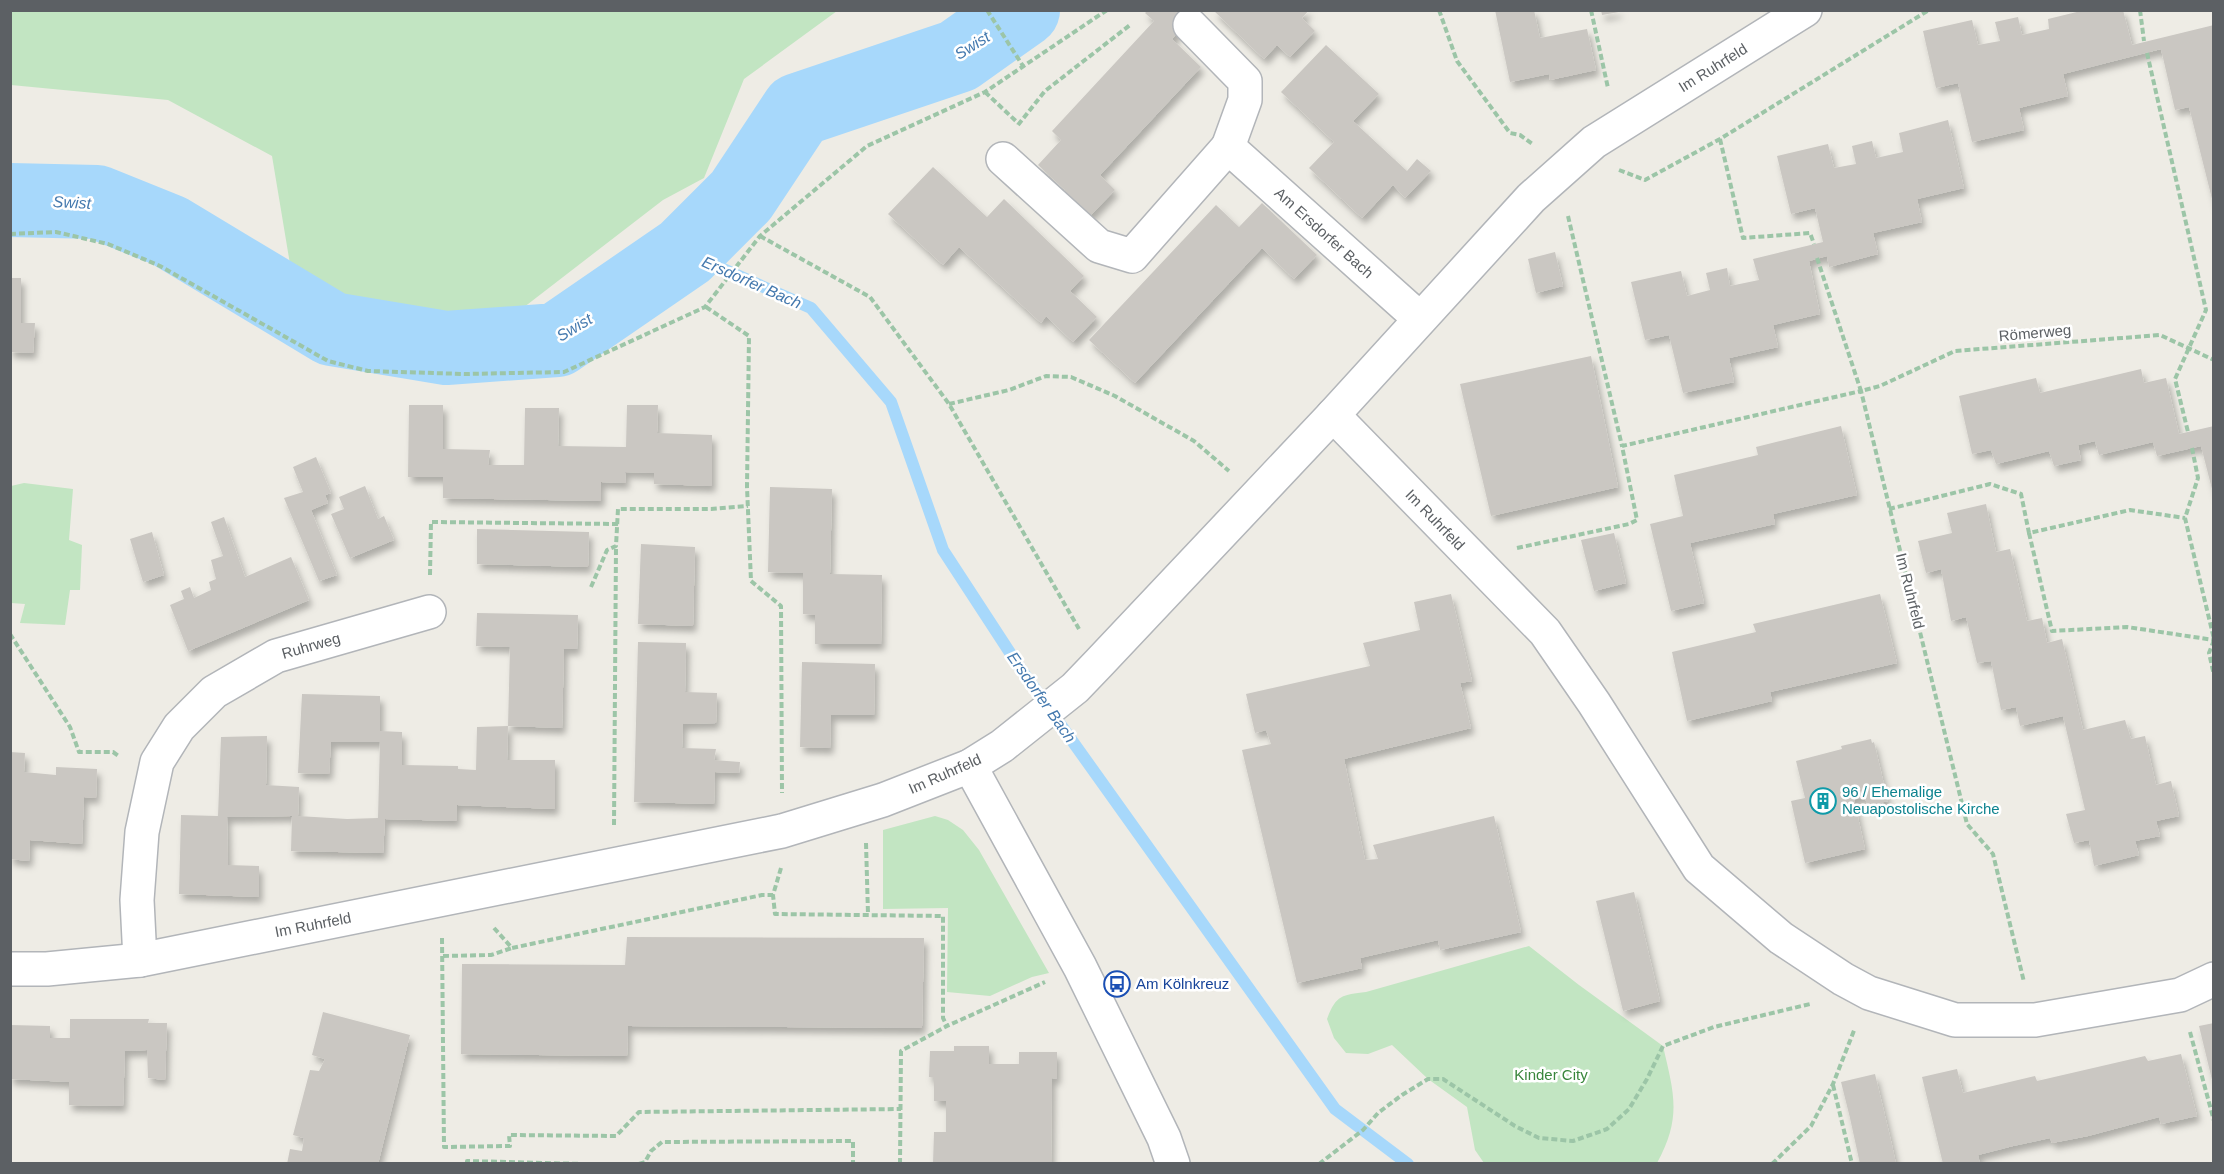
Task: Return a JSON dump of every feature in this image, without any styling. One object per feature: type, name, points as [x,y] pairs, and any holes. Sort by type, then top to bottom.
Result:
[{"type":"street","name":"Im Ruhrfeld","points":[[10,969],[47,969],[140,960],[782,831],[883,800],[970,766],[1002,746],[1075,688],[1333,415],[1419,318],[1531,198],[1594,142],[1805,10]]},
{"type":"street","points":[[1003,159],[1099,246],[1132,256],[1228,147],[1245,100],[1245,81],[1190,25]]},
{"type":"street","name":"Am Ersdorfer Bach","points":[[1228,147],[1419,318]]},
{"type":"street","name":"Im Ruhrfeld","points":[[1333,415],[1545,632],[1594,703],[1699,868],[1781,939],[1856,986],[1955,1020],[2035,1020],[2180,995],[2214,979]]},
{"type":"street","name":"Ruhrweg","points":[[140,960],[137,900],[142,831],[157,762],[179,727],[214,692],[276,656],[429,612]]},
{"type":"street","points":[[970,766],[1080,966],[1164,1138],[1173,1164]]},
{"type":"path","points":[[987,10],[1023,66]]},
{"type":"path","points":[[10,234],[56,232],[108,244],[160,266],[328,361],[368,371],[464,374],[564,372],[705,307],[760,236],[867,146],[985,92],[1107,10]]},
{"type":"path","points":[[1439,10],[1457,61],[1510,133]]},
{"type":"path","points":[[1591,10],[1610,97],[1622,125]]},
{"type":"path","points":[[1594,142],[1608,166],[1645,180],[1720,139],[1929,10]]},
{"type":"path","points":[[2140,10],[2144,41]]},
{"type":"path","points":[[1003,159],[1018,141],[1018,123],[1045,91],[1130,25]]},
{"type":"path","points":[[2147,53],[2206,310],[2175,379],[2188,432]]},
{"type":"path","points":[[985,92],[1018,123]]},
{"type":"path","points":[[1720,139],[1743,238],[1810,233],[1814,244]]},
{"type":"path","points":[[1475,562],[1495,554],[1629,524],[1637,520],[1622,446],[1566,209],[1555,177]]},
{"type":"path","points":[[760,236],[870,297],[949,404],[1099,663]]},
{"type":"path","name":"Im Ruhrfeld","points":[[1817,258],[1861,391],[1967,824],[1993,854],[2017,959],[2035,1020]]},
{"type":"path","points":[[705,307],[749,336],[748,506],[752,581],[781,606],[782,831],[786,851],[773,895],[775,914],[943,916],[943,1018],[947,1026]]},
{"type":"path","name":"Römerweg","points":[[1861,391],[1880,386],[1955,351],[2160,335],[2214,360]]},
{"type":"path","points":[[949,404],[1009,390],[1046,376],[1071,377],[1115,396],[1194,441],[1257,494]]},
{"type":"path","points":[[1622,446],[1861,391]]},
{"type":"path","points":[[2192,448],[2198,478],[2185,518],[2214,640],[2209,653],[2214,675]]},
{"type":"path","points":[[1890,509],[1990,484],[2021,494],[2052,631],[2127,627],[2214,640]]},
{"type":"path","points":[[614,865],[618,509],[711,509],[748,506]]},
{"type":"path","points":[[2029,533],[2130,510],[2185,518]]},
{"type":"path","points":[[429,612],[431,522],[618,524]]},
{"type":"path","points":[[591,587],[607,550],[616,546]]},
{"type":"path","points":[[10,634],[70,727],[79,752],[113,752]]},
{"type":"path","points":[[858,807],[866,832],[868,914]]},
{"type":"path","points":[[479,892],[482,916],[512,948]]},
{"type":"path","points":[[442,956],[490,955],[512,948],[762,895],[773,895]]},
{"type":"path","points":[[442,899],[444,1148],[510,1146],[509,1135],[616,1136],[639,1112],[901,1110]]},
{"type":"path","points":[[900,1164],[901,1051],[947,1026],[1080,966]]},
{"type":"path","points":[[1772,1164],[1810,1126],[1833,1084],[1856,986]]},
{"type":"path","points":[[1319,1164],[1363,1130],[1378,1113],[1428,1079],[1443,1079],[1515,1126],[1539,1138],[1573,1142],[1607,1129],[1629,1109],[1663,1046],[1714,1027],[1820,1001],[1856,986]]},
{"type":"path","points":[[2180,995],[2214,1121]]},
{"type":"path","points":[[1833,1084],[1852,1164]]},
{"type":"path","points":[[639,1164],[645,1163],[651,1151],[662,1142],[853,1141],[853,1164]]},
{"type":"path","points":[[467,1164],[467,1161],[584,1164]]},
{"type":"green space","points":[[10,11],[837,11],[744,79],[704,178],[663,200],[502,324],[294,288],[272,156],[168,100],[11,85]]},
{"type":"green space","points":[[24,483],[73,489],[69,540],[82,545],[80,590],[70,590],[65,625],[20,623],[25,604],[11,603],[11,486]]},
{"type":"green space","points":[[935,816],[948,820],[963,830],[979,850],[1049,973],[1032,977],[990,996],[947,992],[948,908],[883,909],[883,830]]},
{"type":"green space","name":"Kinder City","points":[[1529,946],[1663,1046],[1674,1105],[1670,1132],[1657,1163],[1484,1163],[1475,1150],[1467,1107],[1428,1079],[1392,1045],[1368,1054],[1346,1053],[1334,1038],[1327,1019],[1337,1001],[1345,996]]},
{"type":"building","points":[[1148,10],[1182,10],[1176,18],[1184,26],[1172,39],[1201,67],[1100,175],[1115,190],[1089,217],[1038,165],[1061,140],[1052,131],[1154,21],[1145,13]]},
{"type":"building","points":[[1213,10],[1309,10],[1302,18],[1315,31],[1290,57],[1277,45],[1264,59]]},
{"type":"building","points":[[1495,10],[1534,10],[1540,38],[1587,29],[1596,70],[1550,80],[1549,74],[1510,82]]},
{"type":"building","points":[[1601,10],[1619,10],[1619,12],[1602,15]]},
{"type":"building","points":[[2085,10],[2123,10],[2132,45],[2214,25],[2214,207],[2189,107],[2175,110],[2161,49],[2063,74],[2068,96],[2019,108],[2024,130],[1972,142],[1958,83],[1936,88],[1923,31],[1972,20],[1978,45],[2000,41],[1995,22],[2018,17],[2022,35],[2049,29],[2048,19]]},
{"type":"building","points":[[1326,45],[1379,94],[1353,121],[1407,171],[1417,159],[1431,171],[1405,198],[1393,185],[1362,218],[1309,168],[1334,142],[1281,92]]},
{"type":"building","points":[[1948,120],[1964,188],[1917,199],[1922,222],[1873,233],[1878,254],[1829,267],[1827,256],[1809,261],[1820,314],[1773,325],[1778,347],[1729,358],[1734,382],[1683,393],[1669,335],[1645,340],[1631,282],[1681,271],[1687,296],[1710,290],[1706,273],[1727,268],[1730,286],[1759,280],[1753,259],[1823,242],[1815,208],[1791,214],[1777,156],[1828,144],[1834,168],[1856,164],[1852,146],[1872,141],[1876,158],[1903,152],[1899,133]]},
{"type":"building","points":[[933,167],[987,217],[1004,199],[1084,276],[1070,291],[1097,317],[1073,342],[1046,316],[1041,323],[959,247],[943,265],[888,214]]},
{"type":"building","points":[[1262,203],[1317,255],[1294,279],[1262,248],[1135,383],[1089,340],[1216,205],[1239,227]]},
{"type":"building","points":[[1555,252],[1563,286],[1536,293],[1528,259]]},
{"type":"building","points":[[10,278],[21,278],[21,323],[35,323],[33,353],[10,352]]},
{"type":"building","points":[[1591,356],[1618,487],[1491,516],[1460,384]]},
{"type":"building","points":[[2141,369],[2144,383],[2166,378],[2179,434],[2214,426],[2214,497],[2201,446],[2157,456],[2153,442],[2099,455],[2095,441],[2078,445],[2081,460],[2054,466],[2049,451],[1996,464],[1991,450],[1972,454],[1959,396],[2036,378],[2040,393]]},
{"type":"building","points":[[409,405],[443,405],[443,449],[490,450],[488,465],[524,465],[525,408],[559,408],[558,446],[626,447],[627,405],[658,405],[657,433],[712,435],[712,486],[654,484],[654,473],[625,472],[626,483],[601,482],[601,501],[443,498],[443,477],[408,477]]},
{"type":"building","points":[[1841,426],[1857,495],[1773,514],[1775,524],[1690,543],[1704,603],[1671,611],[1650,524],[1683,516],[1674,475],[1758,455],[1756,447]]},
{"type":"building","points":[[316,457],[331,493],[325,495],[328,503],[311,510],[337,575],[319,581],[284,498],[303,492],[293,467]]},
{"type":"building","points":[[365,486],[378,519],[384,516],[394,540],[350,558],[331,514],[344,509],[339,497]]},
{"type":"building","points":[[770,487],[832,489],[830,574],[882,575],[881,644],[815,644],[815,615],[803,614],[803,573],[768,572]]},
{"type":"building","points":[[1986,504],[1996,552],[2010,549],[2027,621],[2042,618],[2047,643],[2062,639],[2083,730],[2125,720],[2131,739],[2145,736],[2156,785],[2171,781],[2179,816],[2156,821],[2160,836],[2135,841],[2139,855],[2094,866],[2089,840],[2074,843],[2066,814],[2085,810],[2063,716],[2020,726],[2016,707],[2001,710],[1991,661],[1977,663],[1966,617],[1951,621],[1941,569],[1926,573],[1918,541],[1952,533],[1947,513]]},
{"type":"building","points":[[224,517],[245,577],[291,557],[309,600],[188,651],[170,605],[184,599],[181,591],[190,587],[194,598],[211,590],[209,582],[216,579],[211,560],[223,556],[211,522]]},
{"type":"building","points":[[477,529],[589,532],[588,567],[477,564]]},
{"type":"building","points":[[152,532],[164,575],[143,582],[130,539]]},
{"type":"building","points":[[1614,533],[1626,583],[1594,591],[1581,540]]},
{"type":"building","points":[[641,544],[695,547],[693,626],[638,624]]},
{"type":"building","points":[[1451,594],[1472,681],[1460,683],[1471,728],[1344,759],[1365,860],[1378,859],[1373,845],[1494,816],[1521,932],[1440,950],[1438,940],[1360,958],[1362,968],[1297,983],[1242,750],[1271,744],[1266,730],[1255,733],[1246,694],[1370,666],[1363,643],[1420,630],[1414,602]]},
{"type":"building","points":[[1880,594],[1897,663],[1770,692],[1772,701],[1687,721],[1672,652],[1756,632],[1753,624]]},
{"type":"building","points":[[477,613],[578,615],[577,649],[564,649],[562,728],[508,726],[510,647],[476,646]]},
{"type":"building","points":[[638,642],[686,643],[685,692],[717,693],[716,723],[683,724],[682,748],[716,749],[714,760],[740,762],[739,773],[715,772],[714,804],[634,802]]},
{"type":"building","points":[[802,662],[875,664],[874,715],[831,715],[830,748],[800,747]]},
{"type":"building","points":[[302,694],[380,696],[380,731],[402,732],[402,765],[458,766],[458,769],[476,770],[477,727],[508,726],[507,760],[555,760],[555,809],[457,805],[457,821],[385,819],[383,853],[291,851],[292,816],[227,817],[228,865],[259,866],[259,897],[179,894],[181,815],[218,816],[221,737],[267,736],[266,785],[299,787],[298,816],[378,818],[380,742],[331,742],[329,774],[298,773]]},
{"type":"building","name":"96 / Ehemalige Neuapostolische Kirche","points":[[1871,739],[1872,743],[1874,742],[1888,801],[1867,806],[1865,797],[1854,799],[1865,849],[1805,863],[1791,801],[1805,798],[1796,761]]},
{"type":"building","points":[[10,752],[25,753],[24,772],[56,775],[56,767],[97,769],[96,798],[84,797],[82,844],[30,840],[29,861],[10,859]]},
{"type":"building","points":[[1634,892],[1660,1001],[1623,1011],[1596,901]]},
{"type":"building","points":[[627,937],[924,938],[922,1028],[628,1026],[627,1056],[461,1054],[462,964],[625,965]]},
{"type":"building","points":[[323,1012],[410,1035],[378,1164],[287,1164],[290,1149],[302,1151],[304,1138],[293,1135],[310,1070],[319,1071],[325,1059],[312,1055]]},
{"type":"building","points":[[70,1019],[149,1019],[148,1023],[167,1023],[165,1080],[148,1078],[147,1050],[125,1051],[123,1106],[69,1105],[69,1082],[10,1079],[10,1025],[50,1026],[50,1038],[70,1038]]},
{"type":"building","points":[[2214,1023],[2214,1083],[2213,1084],[2199,1026]]},
{"type":"building","points":[[954,1046],[989,1046],[989,1064],[1019,1064],[1019,1052],[1057,1052],[1057,1079],[1052,1078],[1051,1164],[933,1164],[934,1132],[946,1132],[946,1101],[934,1101],[934,1078],[929,1077],[930,1051],[954,1051]]},
{"type":"building","points":[[2181,1054],[2197,1116],[2161,1124],[2159,1117],[2088,1136],[2052,1143],[2050,1138],[2013,1146],[1978,1155],[1980,1164],[1943,1164],[1922,1077],[1957,1069],[1963,1093],[2035,1076],[2037,1081],[2145,1056],[2148,1061]]},
{"type":"building","points":[[1875,1074],[1896,1164],[1860,1164],[1841,1082]]},
{"type":"waterway","name":"Swist","points":[[10,200],[97,202],[169,231],[332,329],[446,348],[557,340],[685,252],[741,196],[798,110],[958,56],[1023,10]]},
{"type":"waterway","name":"Ersdorfer Bach","points":[[685,252],[811,308],[891,402],[943,550],[1018,665],[1335,1109],[1408,1164]]},
{"type":"place","name":"96 / Ehemalige Neuapostolische Kirche","points":[[1823,801]]},
{"type":"place","name":"Am Kölnkreuz","points":[[1117,984]]}]
